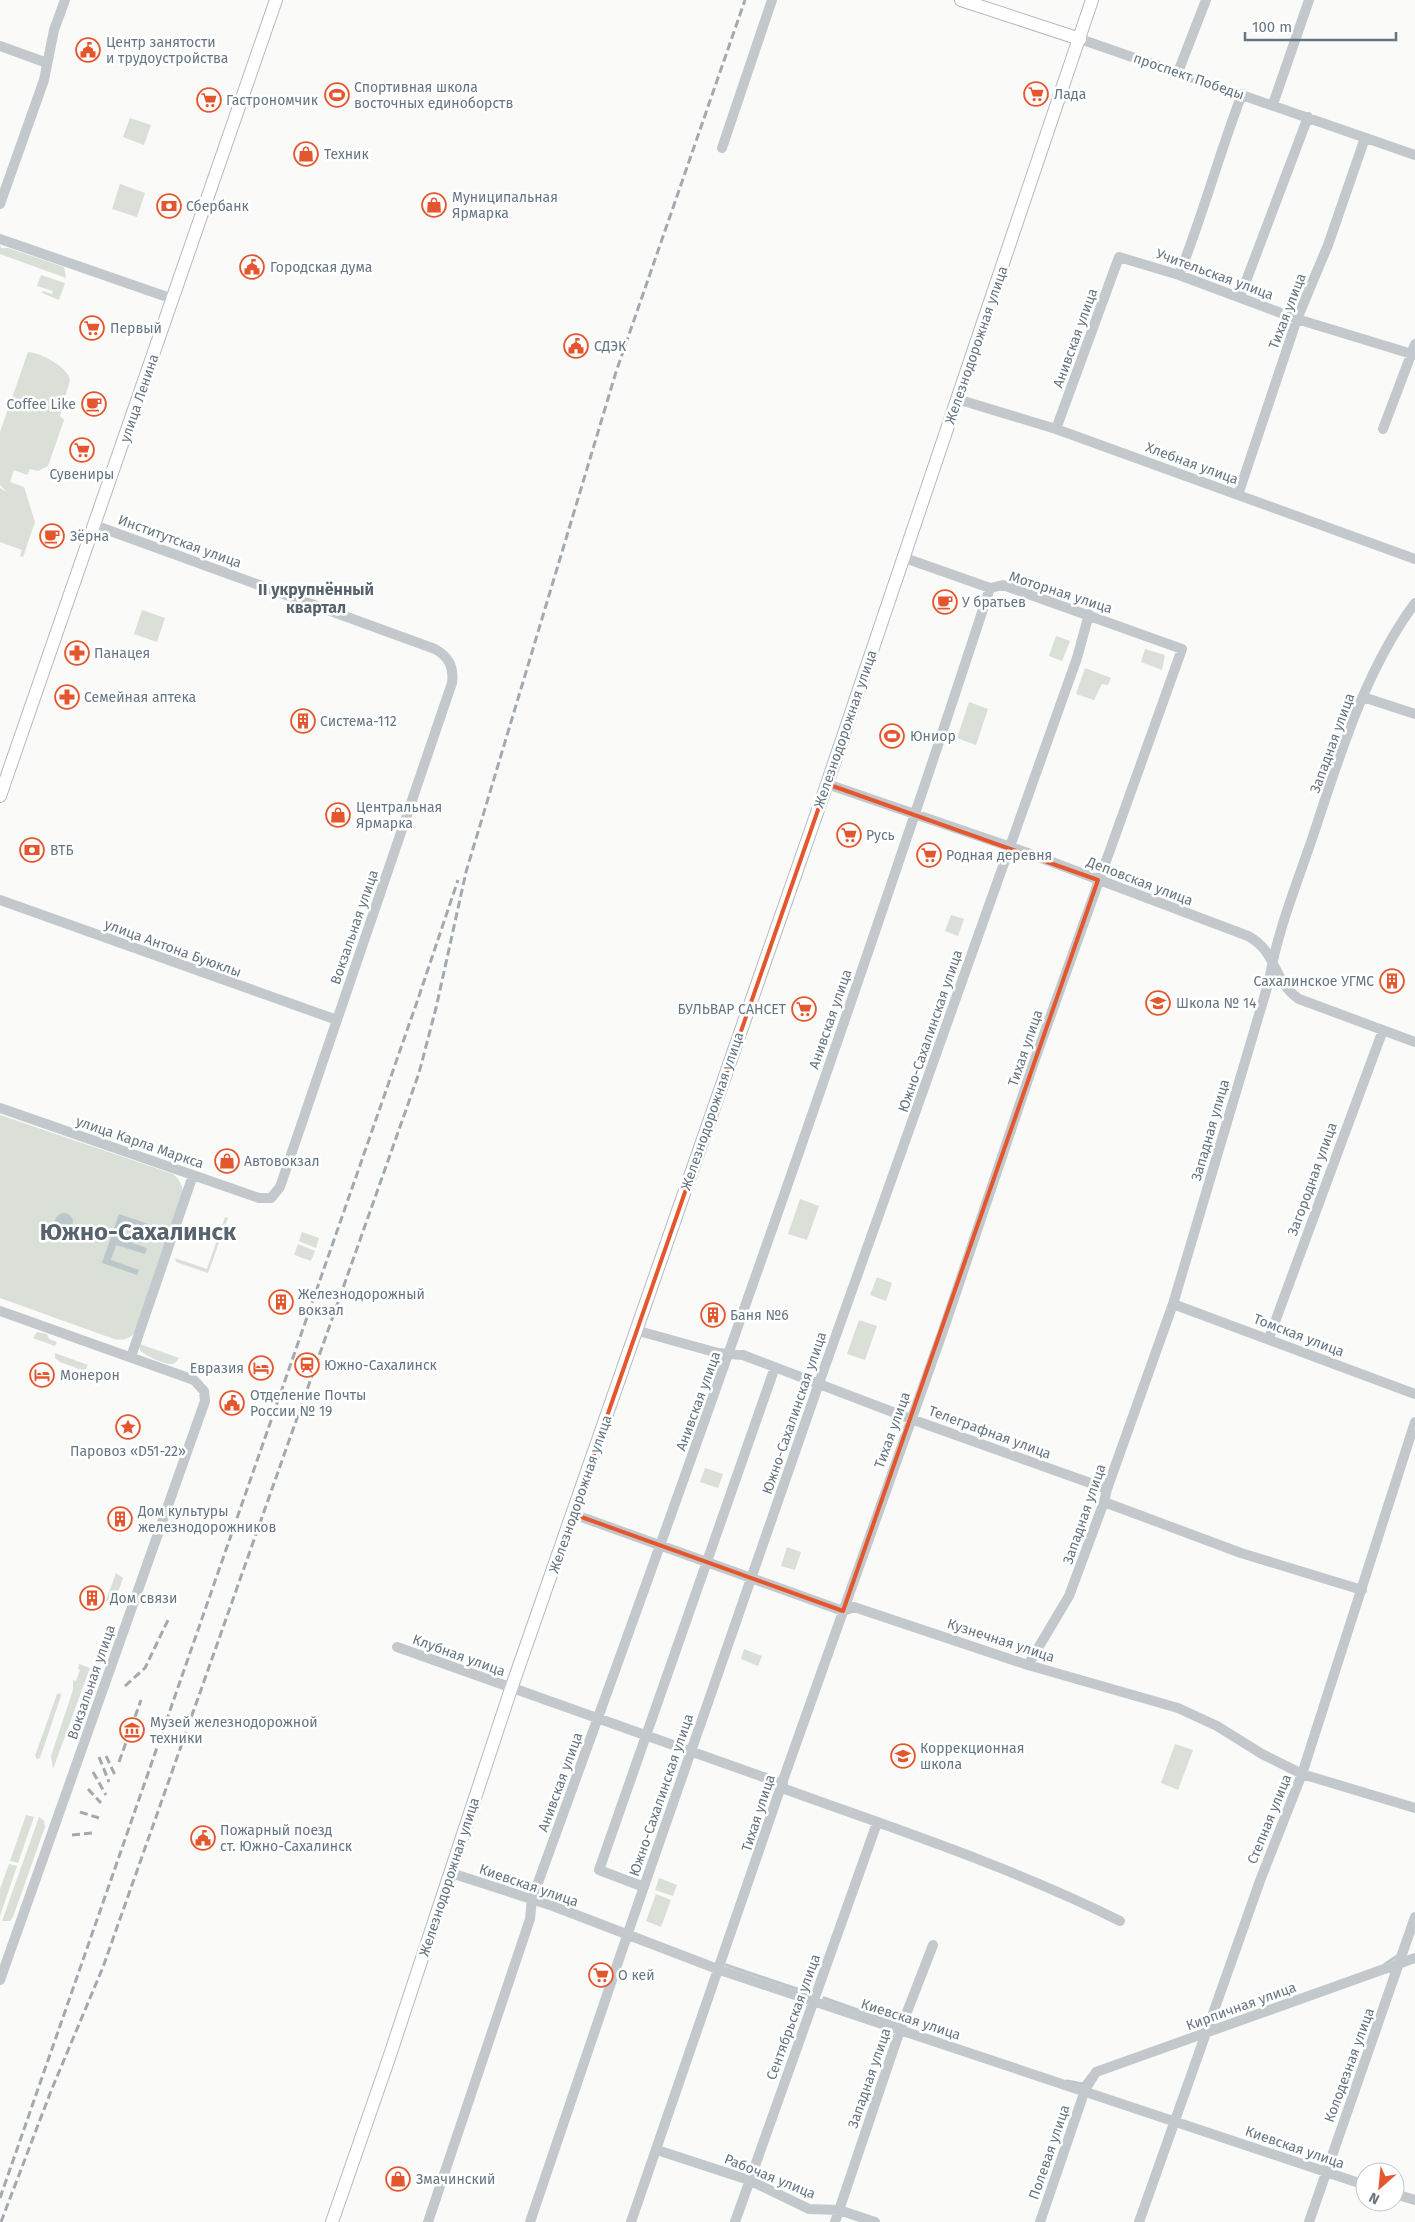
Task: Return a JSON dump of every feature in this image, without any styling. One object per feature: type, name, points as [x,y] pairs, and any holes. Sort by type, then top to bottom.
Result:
[{"type":"main road","name":"улица Ленина","points":[[0,796],[276,0]]},
{"type":"main road","name":"проспект Победы","points":[[961,0],[1080,39]]},
{"type":"main road","name":"Железнодорожная улица","points":[[332,2222],[451,1873],[511,1689],[574,1514],[635,1330],[827,784],[902,557],[1092,0]]},
{"type":"street","points":[[0,204],[44,80],[54,30],[65,0]]},
{"type":"street","points":[[722,148],[772,0]]},
{"type":"street","points":[[1178,72],[1206,0]]},
{"type":"street","points":[[1273,104],[1309,0]]},
{"type":"street","name":"проспект Победы","points":[[1080,39],[1273,104],[1415,155]]},
{"type":"street","points":[[0,46],[47,62]]},
{"type":"street","points":[[1179,275],[1196,234],[1242,94]]},
{"type":"street","points":[[1240,297],[1308,117]]},
{"type":"street","name":"Тихая улица","points":[[1238,495],[1297,319],[1328,245],[1366,138]]},
{"type":"street","points":[[0,239],[173,299]]},
{"type":"street","name":"Учительская улица","points":[[1119,257],[1179,275],[1297,319],[1414,351]]},
{"type":"street","name":"Анивская улица","points":[[1056,429],[1119,257]]},
{"type":"street","points":[[1383,429],[1414,351]]},
{"type":"street","name":"Хлебная улица","points":[[957,399],[1056,429],[1415,559]]},
{"type":"street","name":"Институтская улица","points":[[94,525],[435,649],[445,655],[450,662]]},
{"type":"street","name":"Моторная улица","points":[[902,557],[990,588],[1003,585],[1089,614],[1182,649]]},
{"type":"street","name":"Анивская улица","points":[[428,2222],[530,1919],[532,1899],[729,1353],[916,815],[990,588]]},
{"type":"street","name":"Западная улица","points":[[1028,1665],[1069,1596],[1173,1304],[1269,981],[1278,939],[1332,779],[1377,664],[1395,631],[1411,617],[1415,603]]},
{"type":"street","name":"Южно-Сахалинская улица","points":[[530,2222],[751,1578],[1076,658],[1089,614]]},
{"type":"street","name":"Тихая улица","points":[[631,2222],[1098,880],[1182,649]]},
{"type":"street","name":"Вокзальная улица","points":[[271,1198],[280,1187],[452,683],[453,674],[450,662]]},
{"type":"street","points":[[1363,697],[1415,714]]},
{"type":"street","name":"Деповская улица","points":[[827,784],[1008,846],[1248,936],[1265,948],[1273,961],[1282,984],[1299,999],[1415,1042]]},
{"type":"street","name":"улица Антона Буюклы","points":[[0,900],[337,1020]]},
{"type":"street","name":"Загородная улица","points":[[1269,1338],[1383,1030]]},
{"type":"street","name":"улица Карла Маркса","points":[[0,1108],[259,1198],[271,1198]]},
{"type":"street","points":[[0,1311],[131,1357],[193,1175]]},
{"type":"street","name":"Томская улица","points":[[1173,1304],[1269,1338],[1415,1394]]},
{"type":"street","name":"Телеграфная улица","points":[[635,1330],[718,1353],[742,1355],[911,1419],[1107,1489]]},
{"type":"street","name":"Вокзальная улица","points":[[0,1980],[205,1401],[204,1391],[194,1380],[131,1357]]},
{"type":"street","points":[[644,1887],[599,1870],[775,1367]]},
{"type":"street","name":"Степная улица","points":[[1139,2222],[1261,1878],[1302,1774],[1415,1422]]},
{"type":"street","points":[[1104,1502],[1241,1553],[1362,1590]]},
{"type":"street","name":"Кузнечная улица","points":[[574,1514],[843,1611],[854,1607],[1028,1665],[1178,1708],[1217,1726],[1262,1754],[1302,1774],[1415,1808]]},
{"type":"street","name":"Клубная улица","points":[[397,1648],[691,1751],[1029,1881],[1120,1922]]},
{"type":"street","name":"Сентябрьская улица","points":[[734,2222],[877,1822]]},
{"type":"street","name":"Киевская улица","points":[[451,1873],[532,1899],[720,1970],[812,2002],[1085,2090],[1355,2182]]},
{"type":"street","name":"Колодезная улица","points":[[1309,2222],[1415,1917]]},
{"type":"street","name":"Западная улица","points":[[835,2222],[900,2030],[933,1945]]},
{"type":"street","name":"Кирпичная улица","points":[[1085,2090],[1096,2072],[1415,1958]]},
{"type":"street","name":"Полевая улица","points":[[1040,2222],[1085,2090]]},
{"type":"street","name":"Рабочая улица","points":[[656,2150],[749,2180],[809,2209],[839,2210],[874,2222]]},
{"type":"highlighted area","points":[[827,784],[1098,880],[843,1611],[573,1514]]},
{"type":"shaded area","points":[[130,118],[151,125],[144,145],[123,137]]},
{"type":"shaded area","points":[[120,184],[145,193],[137,217],[112,209]]},
{"type":"shaded area","points":[[0,245],[1,248],[8,248],[64,267],[66,278],[0,254]]},
{"type":"shaded area","points":[[41,275],[65,283],[59,300],[42,293],[43,291],[52,294],[53,291],[37,286]]},
{"type":"shaded area","points":[[28,352],[59,365],[70,380],[60,416],[64,420],[48,466],[38,471],[30,469],[27,475],[14,470],[10,482],[24,487],[35,522],[23,557],[20,556],[22,550],[0,542],[0,488],[7,492],[0,485],[0,432]]},
{"type":"shaded area","points":[[142,610],[165,618],[157,642],[134,634]]},
{"type":"shaded area","points":[[1056,636],[1070,641],[1062,661],[1049,656]]},
{"type":"shaded area","points":[[1145,649],[1165,655],[1162,670],[1141,662]]},
{"type":"shaded area","points":[[1085,668],[1111,678],[1108,685],[1102,684],[1094,700],[1076,694]]},
{"type":"shaded area","points":[[969,702],[988,709],[976,745],[957,738]]},
{"type":"shaded area","points":[[951,915],[964,919],[958,936],[945,931]]},
{"type":"shaded area","points":[[0,1115],[173,1174],[180,1181],[183,1196],[137,1330],[130,1337],[121,1340],[114,1339],[0,1298]]},
{"type":"shaded area","points":[[800,1199],[819,1206],[807,1240],[788,1234]]},
{"type":"shaded area","points":[[64,1213],[70,1216],[73,1222],[70,1228],[64,1231],[58,1228],[55,1222],[58,1216]]},
{"type":"shaded area","points":[[119,1214],[154,1226],[153,1231],[124,1221],[118,1238],[147,1248],[145,1254],[116,1245],[111,1260],[139,1270],[137,1275],[102,1263]]},
{"type":"shaded area","points":[[225,1217],[228,1218],[208,1273],[176,1262],[175,1258],[207,1269]]},
{"type":"shaded area","points":[[302,1232],[319,1238],[316,1248],[299,1241]]},
{"type":"shaded area","points":[[298,1244],[315,1251],[311,1261],[294,1255]]},
{"type":"shaded area","points":[[877,1277],[892,1283],[886,1301],[870,1295]]},
{"type":"shaded area","points":[[859,1320],[877,1326],[865,1360],[847,1354]]},
{"type":"shaded area","points":[[37,1332],[47,1334],[49,1339],[57,1342],[55,1346],[33,1338]]},
{"type":"shaded area","points":[[140,1344],[179,1358],[172,1364],[160,1361],[142,1352]]},
{"type":"shaded area","points":[[55,1353],[88,1365],[86,1369],[82,1370],[60,1362],[55,1358]]},
{"type":"shaded area","points":[[705,1468],[723,1474],[718,1488],[700,1482]]},
{"type":"shaded area","points":[[787,1547],[801,1552],[795,1570],[781,1566]]},
{"type":"shaded area","points":[[116,1573],[123,1578],[115,1601],[106,1601]]},
{"type":"shaded area","points":[[744,1649],[762,1656],[758,1666],[741,1659]]},
{"type":"shaded area","points":[[79,1664],[90,1668],[53,1769],[51,1756],[73,1690],[73,1680],[76,1681],[80,1670],[78,1669]]},
{"type":"shaded area","points":[[60,1693],[61,1696],[40,1758],[37,1759],[35,1756],[57,1694]]},
{"type":"shaded area","points":[[1175,1744],[1193,1750],[1178,1790],[1161,1783]]},
{"type":"shaded area","points":[[26,1815],[34,1817],[18,1863],[10,1861]]},
{"type":"shaded area","points":[[39,1817],[44,1821],[45,1827],[13,1917],[10,1921],[2,1921]]},
{"type":"shaded area","points":[[9,1864],[17,1866],[0,1916],[0,1889]]},
{"type":"shaded area","points":[[659,1878],[677,1885],[673,1896],[655,1890]]},
{"type":"shaded area","points":[[656,1894],[671,1900],[661,1927],[646,1921]]},
{"type":"waterway","points":[[1385,1964],[1397,1956]]},
{"type":"waterway","points":[[726,1965],[806,1992]]},
{"type":"waterway","points":[[824,1998],[897,2024]]},
{"type":"waterway","points":[[1067,2081],[1083,2084],[1089,2076]]},
{"type":"railway","points":[[1,2222],[51,2091],[103,1967],[419,1073],[436,1008],[466,872],[616,372],[745,0]]},
{"type":"railway","points":[[0,2198],[458,880]]},
{"type":"railway","points":[[125,1686],[145,1668],[169,1618]]},
{"type":"railway","points":[[119,1762],[141,1700]]},
{"type":"railway","points":[[106,1756],[115,1775]]},
{"type":"railway","points":[[99,1757],[109,1782]]},
{"type":"railway","points":[[93,1772],[106,1795]]},
{"type":"railway","points":[[88,1789],[101,1803]]},
{"type":"railway","points":[[80,1812],[99,1818]]},
{"type":"railway","points":[[72,1835],[92,1833]]},
{"type":"place","name":"Центр занятости и трудоустройства","points":[[88,50]]},
{"type":"place","name":"Лада","points":[[1036,94]]},
{"type":"place","name":"Спортивная школа восточных единоборств","points":[[337,95]]},
{"type":"place","name":"Гастрономчик","points":[[209,100]]},
{"type":"place","name":"Техник","points":[[306,154]]},
{"type":"place","name":"Муниципальная Ярмарка","points":[[434,205]]},
{"type":"place","name":"Сбербанк","points":[[169,206]]},
{"type":"place","name":"Городская дума","points":[[252,267]]},
{"type":"place","name":"Первый","points":[[92,328]]},
{"type":"place","name":"СДЭК","points":[[576,346]]},
{"type":"place","name":"Coffee Like","points":[[94,404]]},
{"type":"place","name":"Сувениры","points":[[82,450]]},
{"type":"place","name":"Зёрна","points":[[52,536]]},
{"type":"place","name":"У братьев","points":[[945,602]]},
{"type":"place","name":"Панацея","points":[[77,653]]},
{"type":"place","name":"Семейная аптека","points":[[67,697]]},
{"type":"place","name":"Система-112","points":[[303,721]]},
{"type":"place","name":"Юниор","points":[[892,736]]},
{"type":"place","name":"Центральная Ярмарка","points":[[338,815]]},
{"type":"place","name":"Русь","points":[[849,835]]},
{"type":"place","name":"ВТБ","points":[[32,850]]},
{"type":"place","name":"Родная деревня","points":[[929,855]]},
{"type":"place","name":"Сахалинское УГМС","points":[[1392,981]]},
{"type":"place","name":"Школа № 14","points":[[1158,1003]]},
{"type":"place","name":"БУЛЬВАР САНСЕТ","points":[[804,1009]]},
{"type":"place","name":"Автовокзал","points":[[227,1161]]},
{"type":"place","name":"Железнодорожный вокзал","points":[[281,1302]]},
{"type":"place","name":"Баня №6","points":[[713,1315]]},
{"type":"place","name":"Южно-Сахалинск","points":[[307,1365]]},
{"type":"place","name":"Евразия","points":[[261,1368]]},
{"type":"place","name":"Монерон","points":[[42,1375]]},
{"type":"place","name":"Отделение Почты России № 19","points":[[232,1403]]},
{"type":"place","name":"Паровоз «D51-22»","points":[[128,1427]]},
{"type":"place","name":"Дом культуры железнодорожников","points":[[120,1519]]},
{"type":"place","name":"Дом связи","points":[[92,1598]]},
{"type":"place","name":"Музей железнодорожной техники","points":[[132,1730]]},
{"type":"place","name":"Коррекционная школа","points":[[903,1756]]},
{"type":"place","name":"Пожарный поезд ст. Южно-Сахалинск","points":[[203,1838]]},
{"type":"place","name":"О кей","points":[[601,1975]]},
{"type":"place","name":"Змачинский","points":[[398,2179]]},
{"type":"district","name":"II укрупнённый квартал","points":[[316,598]]},
{"type":"district","name":"Южно-Сахалинск","points":[[138,1232]]}]
